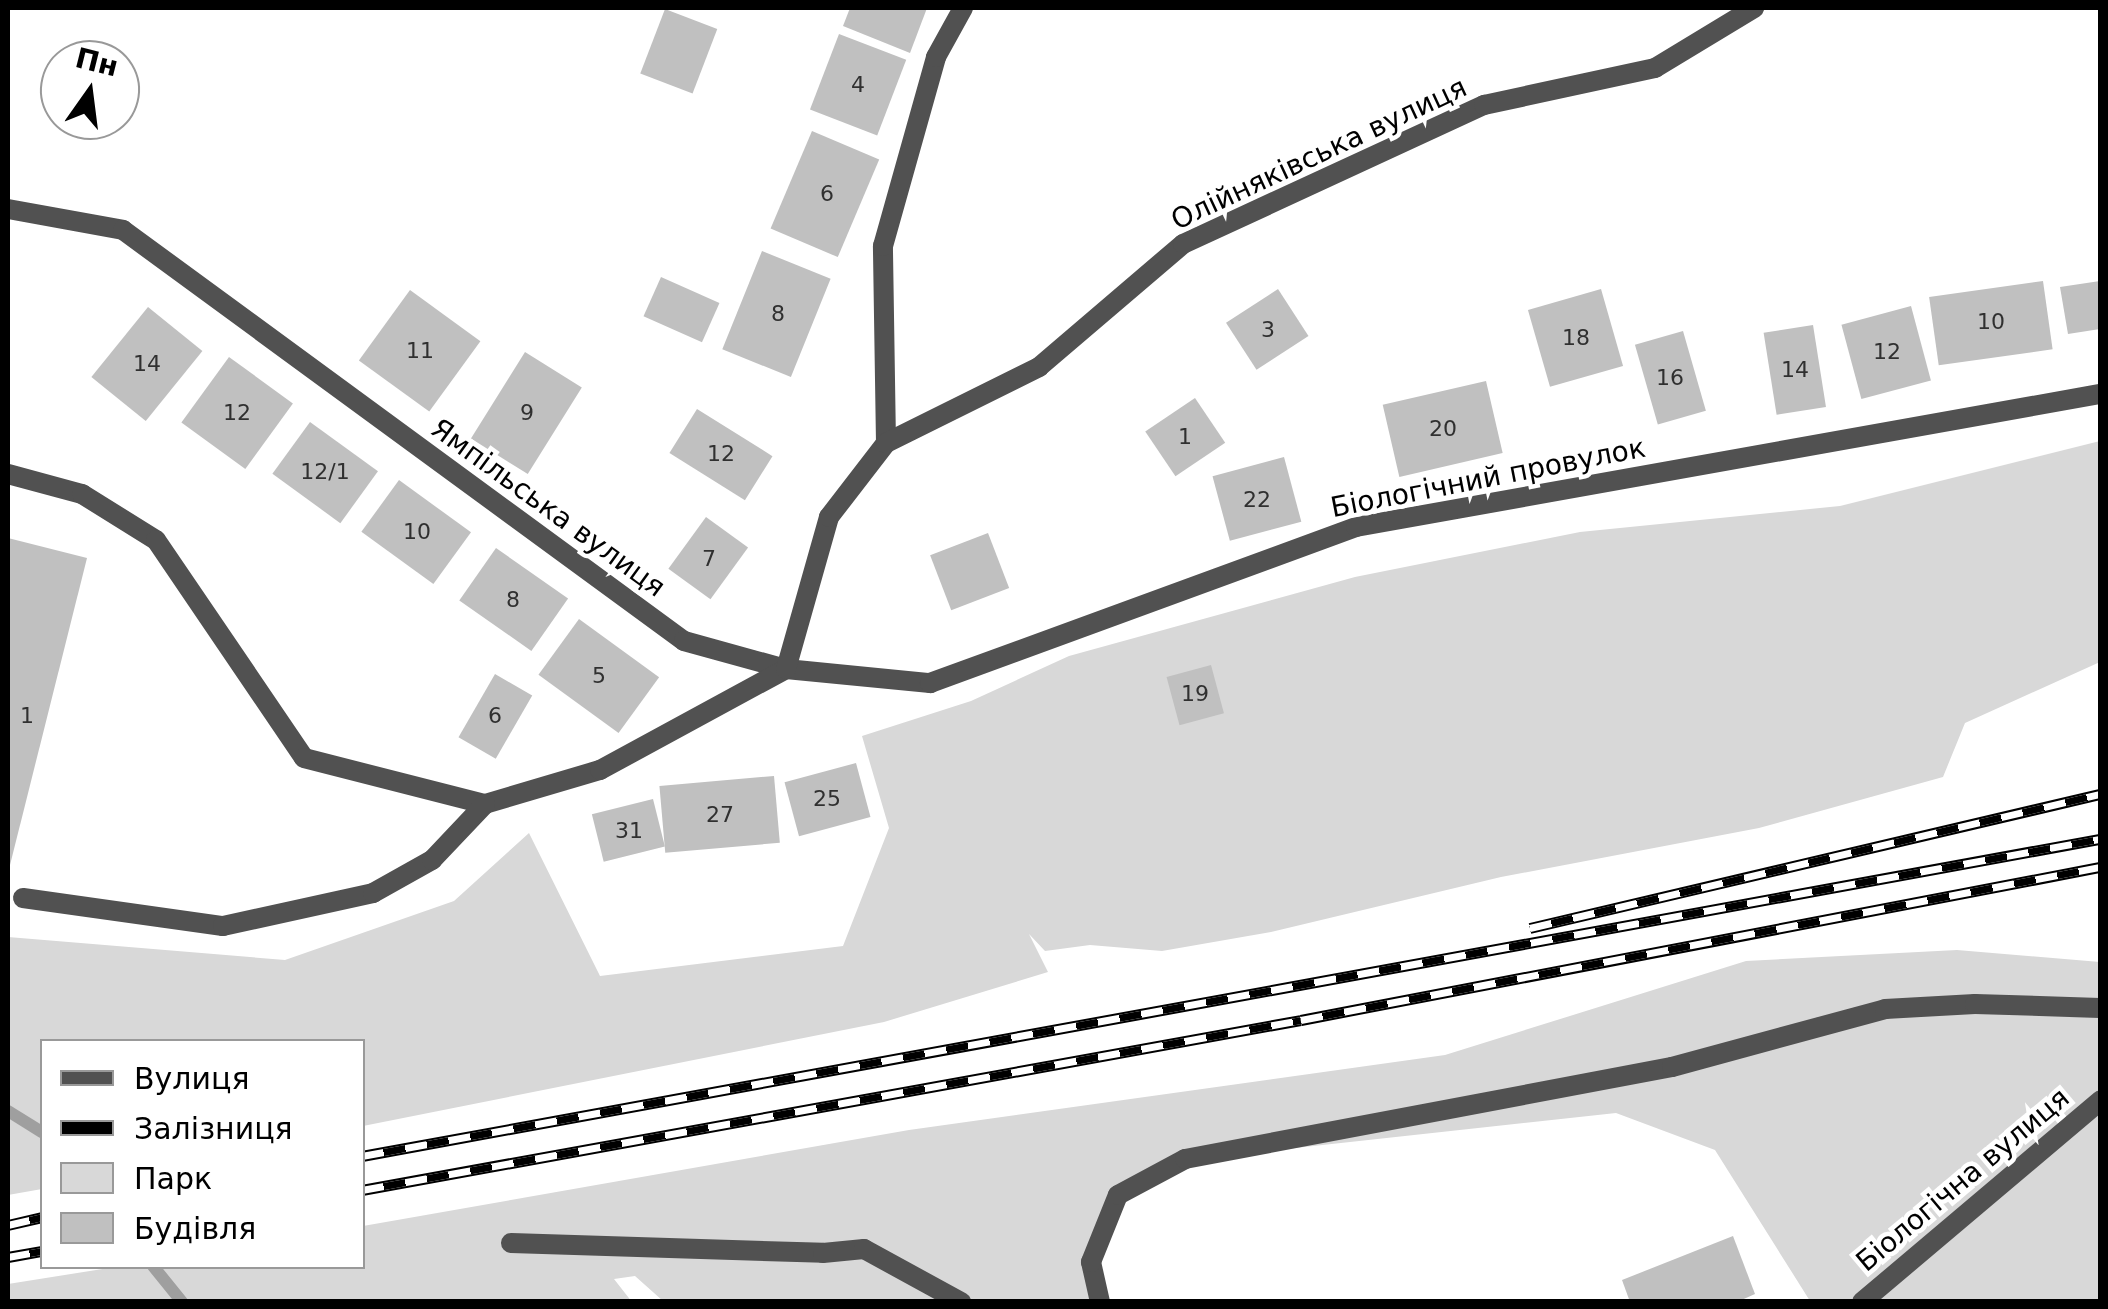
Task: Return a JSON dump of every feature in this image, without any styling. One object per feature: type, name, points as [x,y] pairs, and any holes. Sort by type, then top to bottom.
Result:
[{"type":"street","points":[[886,443],[884,246],[936,57],[963,8]]},
{"type":"street","name":"Олійняківська вулиця","points":[[786,669],[829,517],[886,443],[1039,367],[1183,244],[1484,105],[1656,68],[1754,8]]},
{"type":"street","name":"Ямпільська вулиця","points":[[8,209],[122,230],[684,641],[786,669]]},
{"type":"street","name":"Біологічний провулок","points":[[786,669],[930,683],[1356,526],[2100,394]]},
{"type":"street","points":[[8,474],[82,494],[156,540],[304,758],[485,804]]},
{"type":"street","points":[[23,898],[223,926],[373,893],[432,860],[485,804],[600,770],[786,669]]},
{"type":"street","points":[[1100,1302],[1091,1262],[1118,1195],[1185,1160],[1672,1067],[1885,1009],[1975,1004],[2100,1008]]},
{"type":"street","name":"Біологічна вулиця","points":[[1862,1302],[2100,1101]]},
{"type":"street","points":[[511,1244],[823,1253],[864,1249],[961,1302]]},
{"type":"green space","points":[[2100,441],[2100,662],[1965,723],[1943,777],[1759,828],[1501,877],[1271,932],[1162,951],[1090,945],[1045,951],[1029,934],[1048,972],[884,1022],[365,1126],[365,1039],[40,1039],[40,1189],[8,1195],[8,937],[285,960],[454,901],[529,833],[600,976],[843,946],[889,828],[862,736],[971,701],[1069,656],[1355,577],[1580,532],[1840,506]]},
{"type":"green space","points":[[1957,950],[2100,962],[2100,1301],[1810,1301],[1715,1150],[1616,1113],[1185,1160],[1118,1195],[1091,1262],[1100,1301],[663,1301],[635,1276],[614,1279],[632,1302],[8,1302],[8,1284],[102,1269],[365,1269],[365,1226],[909,1130],[1445,1055],[1746,961]]},
{"type":"building","points":[[850,8],[927,8],[910,53],[843,26]]},
{"type":"building","points":[[665,9],[717,29],[693,93],[640,73]]},
{"type":"building","points":[[839,34],[906,60],[877,135],[810,110]]},
{"type":"building","points":[[812,131],[879,160],[838,257],[771,229]]},
{"type":"building","points":[[762,251],[831,279],[791,377],[722,349]]},
{"type":"building","points":[[661,277],[719,303],[702,342],[644,316]]},
{"type":"building","points":[[2043,281],[2053,349],[1939,365],[1929,297]]},
{"type":"building","points":[[2100,281],[2100,329],[2068,334],[2060,287]]},
{"type":"building","points":[[1278,289],[1308,336],[1257,370],[1226,323]]},
{"type":"building","points":[[1601,289],[1623,366],[1550,387],[1528,310]]},
{"type":"building","points":[[410,290],[480,341],[429,412],[359,360]]},
{"type":"building","points":[[1911,306],[1931,380],[1861,399],[1841,325]]},
{"type":"building","points":[[148,307],[202,351],[146,421],[91,377]]},
{"type":"building","points":[[1813,325],[1826,407],[1777,415],[1764,333]]},
{"type":"building","points":[[1683,331],[1706,411],[1658,425],[1635,345]]},
{"type":"building","points":[[525,352],[582,388],[528,474],[471,439]]},
{"type":"building","points":[[229,357],[293,403],[245,469],[181,423]]},
{"type":"building","points":[[1486,381],[1503,453],[1399,477],[1383,405]]},
{"type":"building","points":[[1195,398],[1225,443],[1175,476],[1145,432]]},
{"type":"building","points":[[697,409],[772,456],[745,500],[669,453]]},
{"type":"building","points":[[310,422],[378,471],[340,523],[272,474]]},
{"type":"building","points":[[1284,457],[1301,522],[1230,541],[1213,476]]},
{"type":"building","points":[[399,480],[471,532],[433,584],[361,532]]},
{"type":"building","points":[[706,517],[748,548],[710,599],[668,569]]},
{"type":"building","points":[[988,533],[1009,588],[951,610],[930,555]]},
{"type":"building","points":[[8,538],[87,558],[9,869],[8,869]]},
{"type":"building","points":[[496,548],[568,598],[531,651],[459,600]]},
{"type":"building","points":[[579,619],[659,677],[619,733],[538,675]]},
{"type":"building","points":[[1211,665],[1224,713],[1180,725],[1167,677]]},
{"type":"building","points":[[495,674],[532,695],[496,759],[458,737]]},
{"type":"building","points":[[856,763],[870,817],[799,836],[785,782]]},
{"type":"building","points":[[774,776],[780,843],[665,853],[659,786]]},
{"type":"building","points":[[653,799],[665,847],[604,862],[592,814]]},
{"type":"building","points":[[1733,1236],[1755,1294],[1737,1302],[1630,1302],[1622,1280]]},
{"type":"waterway","points":[[8,1111],[40,1131]]},
{"type":"waterway","points":[[155,1269],[182,1302]]},
{"type":"railway","points":[[1530,928],[2100,794]]},
{"type":"railway","points":[[365,1155],[2100,839]]},
{"type":"railway","points":[[365,1189],[1301,1020],[2100,867]]},
{"type":"railway","points":[[8,1225],[40,1217]]},
{"type":"railway","points":[[8,1257],[40,1251]]}]
